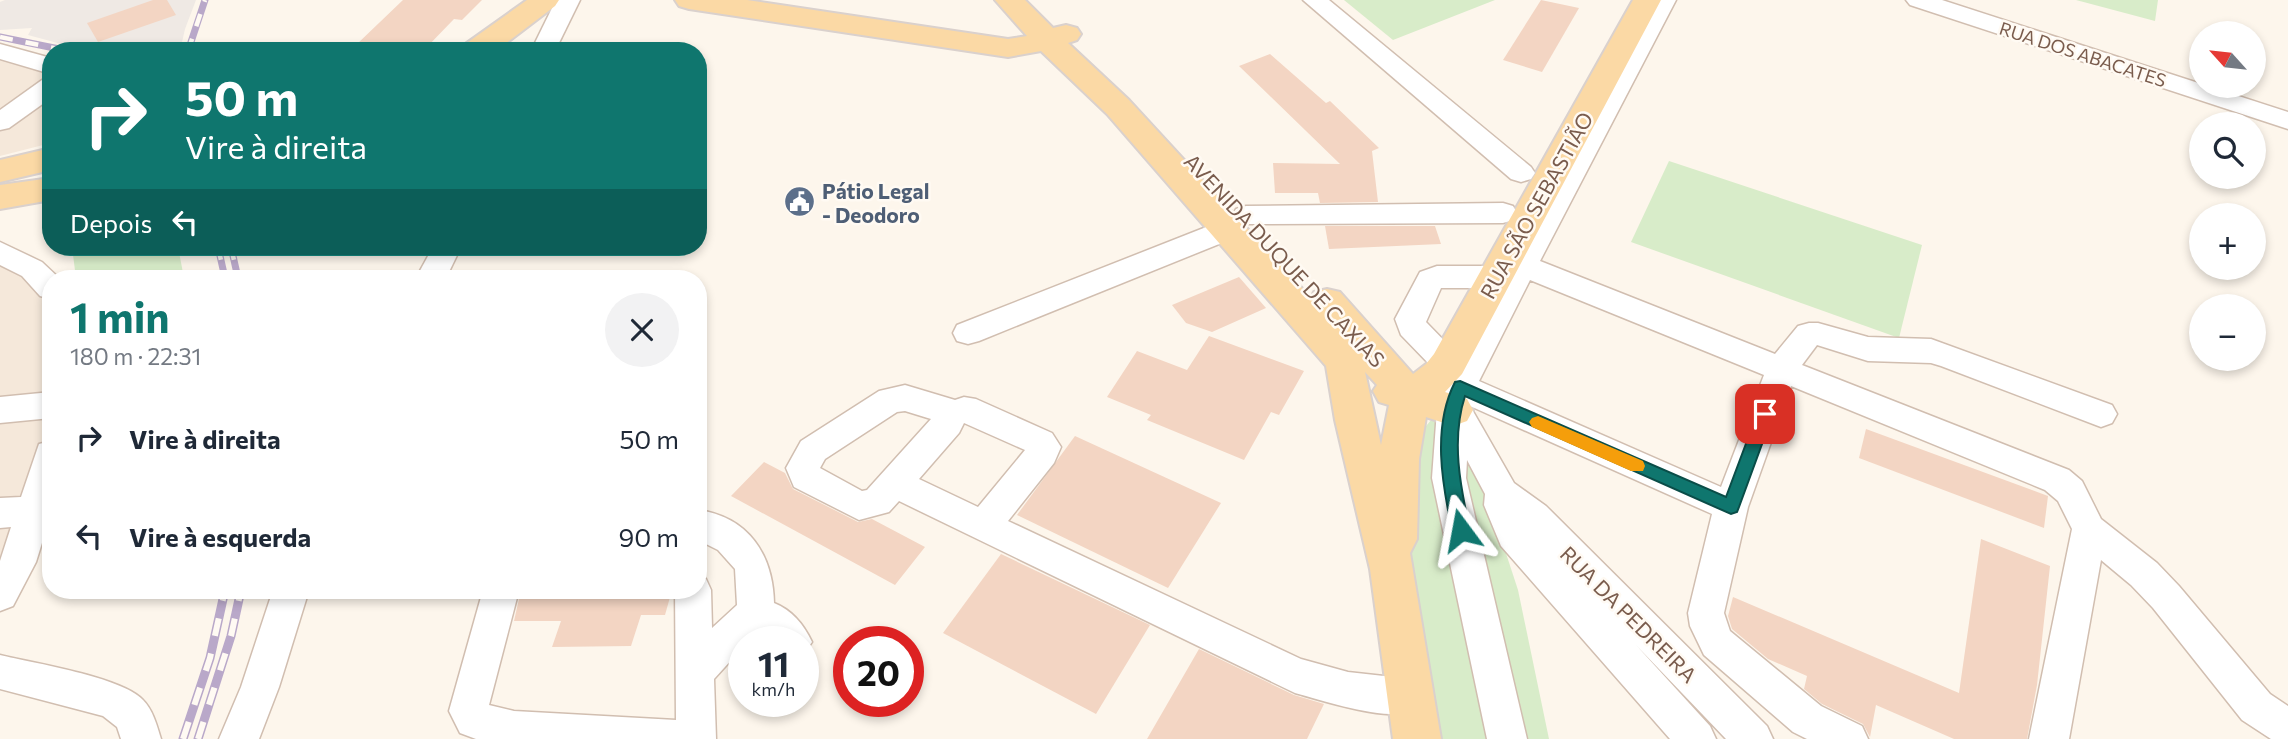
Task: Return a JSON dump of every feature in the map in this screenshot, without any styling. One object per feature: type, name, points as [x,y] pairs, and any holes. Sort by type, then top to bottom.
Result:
[{"type":"main road","points":[[458,42],[513,0]]},
{"type":"main road","points":[[489,42],[546,0]]},
{"type":"main road","points":[[689,0],[1008,48],[1058,36]]},
{"type":"main road","name":"AVENIDA DUQUE DE CAXIAS","points":[[1009,0],[1142,104],[1344,361],[1355,420],[1392,569],[1414,718]]},
{"type":"main road","name":"AVENIDA DUQUE DE CAXIAS","points":[[1038,0],[1058,36]]},
{"type":"main road","name":"RUA SÃO SEBASTIÃO","points":[[1442,387],[1509,267],[1647,0]]},
{"type":"main road","points":[[0,171],[42,161]]},
{"type":"main road","points":[[0,197],[42,190]]},
{"type":"main road","name":"AVENIDA DUQUE DE CAXIAS","points":[[1238,223],[1375,355],[1442,387],[1399,459],[1397,532],[1392,569]]},
{"type":"main road","points":[[1344,361],[1371,381],[1442,387]]},
{"type":"street","points":[[529,42],[546,0]]},
{"type":"street","points":[[547,42],[568,0]]},
{"type":"street","points":[[1315,0],[1521,173]]},
{"type":"street","name":"RUA SÃO SEBASTIÃO","points":[[1509,267],[1664,0]]},
{"type":"street","name":"RUA DOS ABACATES","points":[[1918,0],[2288,121]]},
{"type":"street","points":[[0,51],[42,63]]},
{"type":"street","points":[[0,122],[42,92]]},
{"type":"street","points":[[968,334],[1238,223],[1503,213]]},
{"type":"street","points":[[1,253],[32,269],[42,280]]},
{"type":"street","points":[[1507,739],[1450,478],[1442,387],[1410,319],[1430,280],[1509,267],[1782,368],[2057,480],[2070,491],[2089,530],[2144,574],[2256,706],[2288,728]]},
{"type":"street","points":[[1848,739],[1807,719],[1717,643],[1708,626],[1706,613],[1731,507],[1782,368],[1805,337],[1818,334],[1868,349],[1931,351],[2101,414]]},
{"type":"street","points":[[1442,387],[1731,507]]},
{"type":"street","name":"RUA DA PEDREIRA","points":[[1442,387],[1502,493],[1534,516],[1754,739]]},
{"type":"street","points":[[915,399],[944,409],[948,415],[947,424],[895,483],[877,502],[859,506],[817,485],[806,477],[803,468],[813,450],[890,400],[915,399]]},
{"type":"street","points":[[0,410],[42,406]]},
{"type":"street","points":[[948,415],[964,410],[976,412],[1041,442],[1044,447],[983,526]]},
{"type":"street","points":[[895,483],[1295,675],[1348,690],[1414,718]]},
{"type":"street","points":[[0,595],[18,562],[42,486]]},
{"type":"street","name":"RUA DA PEDREIRA","points":[[1502,493],[1501,505],[1513,535],[1696,739]]},
{"type":"street","points":[[0,513],[35,511]]},
{"type":"street","points":[[707,525],[742,550],[753,566],[756,613]]},
{"type":"street","points":[[2049,739],[2089,530]]},
{"type":"street","points":[[499,599],[468,711],[474,720],[513,734],[677,739]]},
{"type":"street","points":[[694,599],[696,739]]},
{"type":"street","points":[[239,739],[260,687],[288,602]]},
{"type":"street","points":[[695,673],[746,618],[756,613],[768,615],[778,626]]},
{"type":"street","points":[[0,672],[108,700],[122,706],[138,728]]},
{"type":"shaded area","points":[[196,0],[182,42],[54,42],[28,35],[32,28],[0,30],[0,2]]},
{"type":"shaded area","points":[[0,54],[42,69],[42,145],[0,156]]},
{"type":"shaded area","points":[[0,257],[42,287],[42,470],[31,510],[0,589]]},
{"type":"green space","points":[[1344,0],[1495,0],[1393,40]]},
{"type":"green space","points":[[2076,0],[2158,0],[2155,21]]},
{"type":"green space","points":[[1669,161],[1922,245],[1899,338],[1631,242]]},
{"type":"green space","points":[[73,256],[180,256],[182,270],[75,270]]},
{"type":"green space","points":[[1436,414],[1463,422],[1518,590],[1549,739],[1420,739],[1399,459]]},
{"type":"building","points":[[153,0],[167,0],[176,15],[98,42],[87,23]]},
{"type":"building","points":[[403,0],[482,0],[462,20],[454,19],[432,42],[359,42]]},
{"type":"building","points":[[1541,0],[1579,8],[1542,72],[1503,60]]},
{"type":"building","points":[[1270,54],[1326,103],[1330,101],[1379,148],[1372,151],[1378,202],[1320,203],[1318,193],[1275,193],[1273,163],[1340,164],[1239,66]]},
{"type":"building","points":[[1325,226],[1435,226],[1441,244],[1329,249]]},
{"type":"building","points":[[1239,277],[1266,308],[1212,332],[1186,323],[1172,305]]},
{"type":"building","points":[[1209,336],[1304,371],[1279,415],[1271,412],[1244,460],[1147,420],[1151,415],[1107,397],[1137,351],[1187,370]]},
{"type":"building","points":[[1866,429],[2048,496],[2044,528],[1859,458]]},
{"type":"building","points":[[1075,436],[1221,503],[1168,588],[1017,515]]},
{"type":"building","points":[[764,462],[785,473],[793,489],[858,522],[872,519],[925,547],[895,585],[731,496]]},
{"type":"building","points":[[1981,539],[2050,566],[2037,685],[2027,739],[1954,739],[1876,705],[1870,737],[1863,724],[1822,704],[1804,689],[1807,676],[1768,659],[1732,629],[1728,616],[1733,597],[1959,693]]},
{"type":"building","points":[[1001,554],[1150,625],[1096,714],[943,633]]},
{"type":"building","points":[[519,599],[669,599],[665,615],[641,615],[631,646],[552,647],[561,621],[514,621]]},
{"type":"building","points":[[1199,649],[1294,695],[1324,704],[1307,739],[1147,739]]},
{"type":"railway","points":[[191,42],[205,0]]},
{"type":"railway","points":[[0,37],[42,46]]},
{"type":"railway","points":[[220,256],[223,270]]},
{"type":"railway","points":[[233,256],[236,270]]},
{"type":"railway","points":[[183,739],[210,658],[223,599]]},
{"type":"railway","points":[[198,739],[231,636],[239,599]]},
{"type":"slow traffic","points":[[1538,422],[1637,466]]},
{"type":"place","name":"Pátio Legal - Deodoro","points":[[799,202]]},
{"type":"route","points":[[1461,530],[1450,478],[1453,410],[1460,387],[1731,507],[1765,414]]}]
